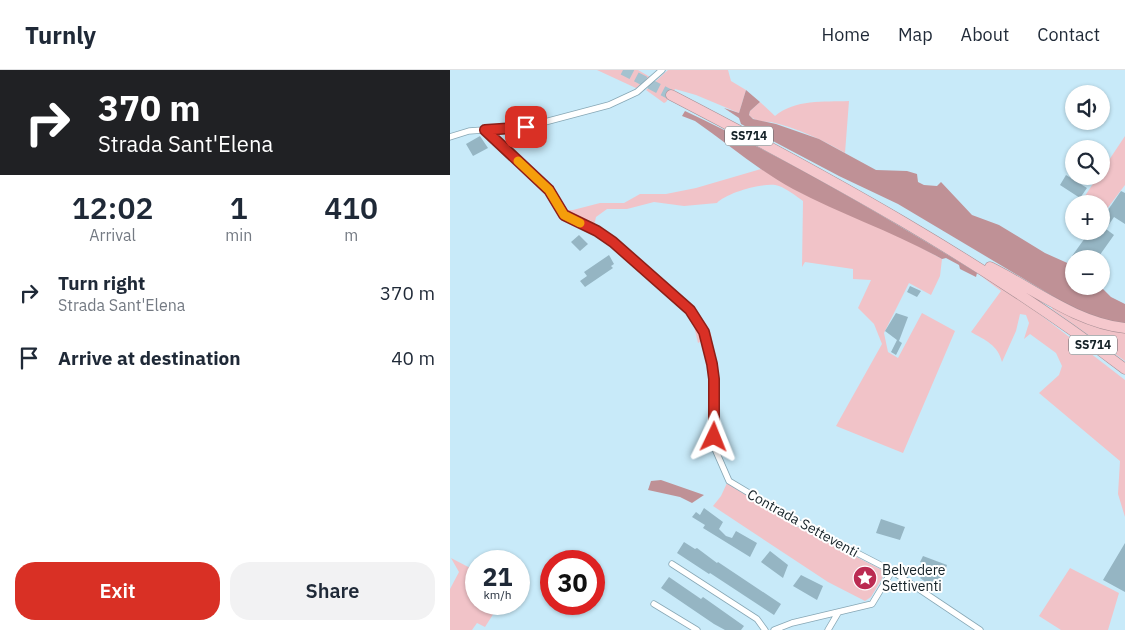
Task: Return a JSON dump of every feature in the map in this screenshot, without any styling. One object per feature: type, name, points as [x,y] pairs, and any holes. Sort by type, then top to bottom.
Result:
[{"type":"highway","name":"SS714","points":[[671,95],[827,177],[950,248],[1047,312],[1125,369]]},
{"type":"highway","points":[[950,248],[1018,281],[1082,317],[1125,328]]},
{"type":"street","points":[[450,137],[469,131],[526,127],[609,105],[637,92],[662,70]]},
{"type":"street","name":"Contrada Setteventi","points":[[485,130],[549,190],[564,215],[597,231],[613,242],[690,310],[704,332],[709,348],[714,379],[715,449],[728,479],[799,523],[892,571],[980,630]]},
{"type":"street","points":[[672,564],[757,619],[765,630]]},
{"type":"street","points":[[774,630],[792,623],[872,604],[892,571]]},
{"type":"street","points":[[654,604],[697,630]]},
{"type":"street","points":[[828,630],[838,613]]},
{"type":"shaded area","points":[[597,70],[638,70],[650,77],[638,89]]},
{"type":"shaded area","points":[[668,70],[728,70],[731,81],[746,90],[739,113],[696,95],[675,89],[664,103],[646,90]]},
{"type":"shaded area","points":[[746,90],[760,102],[750,111],[749,115],[753,119],[776,124],[819,139],[876,170],[907,171],[917,174],[918,182],[924,185],[937,186],[941,182],[972,215],[999,225],[1045,253],[1065,262],[1065,295],[1109,295],[1125,304],[1125,325],[1096,319],[1061,301],[898,204],[839,176],[741,124],[739,118],[724,108],[739,113]]},
{"type":"shaded area","points":[[849,101],[845,153],[800,131],[771,122],[756,120],[749,115],[750,111],[760,102],[775,116],[791,107],[810,102]]},
{"type":"shaded area","points":[[685,111],[796,167],[869,208],[977,273],[976,277],[960,269],[959,265],[946,258],[942,259],[780,182],[695,121],[682,116]]},
{"type":"shaded area","points":[[1125,136],[1125,185],[1110,205],[1110,195],[1086,195],[1092,185],[1110,185],[1110,158]]},
{"type":"shaded area","points":[[761,169],[802,193],[900,236],[942,259],[940,276],[931,295],[909,283],[884,333],[888,352],[898,358],[922,313],[955,331],[903,453],[836,426],[882,344],[874,324],[858,308],[871,280],[853,279],[853,269],[805,262],[802,267],[803,201],[779,186],[765,185],[729,195],[717,203],[684,206],[654,202],[627,209],[607,209],[596,217],[594,226],[572,217],[565,210],[573,210],[600,203],[624,203],[640,194],[666,194],[696,188]]},
{"type":"shaded area","points":[[648,269],[691,309],[697,318],[700,317],[707,325],[712,340],[710,355],[705,339],[698,343],[692,318],[645,271]]},
{"type":"shaded area","points":[[977,273],[1033,309],[1125,380],[1125,517],[1118,494],[1120,461],[1039,393],[1059,375],[1062,366],[1056,353],[1030,334],[1024,339],[1029,323],[1026,315],[1020,314],[1016,331],[1002,362],[994,347],[971,332],[1001,291]]},
{"type":"shaded area","points":[[1053,304],[1125,332],[1125,361],[1052,309]]},
{"type":"shaded area","points":[[661,480],[704,495],[692,503],[680,497],[648,490],[651,481]]},
{"type":"shaded area","points":[[727,483],[796,526],[886,572],[871,597],[865,601],[828,582],[713,506],[721,496]]},
{"type":"shaded area","points":[[451,558],[465,565],[465,615],[493,615],[485,627],[477,623],[472,630],[450,630],[450,589],[459,572]]},
{"type":"shaded area","points":[[1070,568],[1119,593],[1108,630],[1061,630],[1039,616]]},
{"type":"building","points":[[480,136],[488,148],[473,156],[466,144]]},
{"type":"building","points":[[1065,177],[1065,185],[1082,185],[1087,188],[1082,195],[1075,195],[1060,185]]},
{"type":"building","points":[[1121,191],[1125,193],[1125,224],[1114,217],[1110,223],[1110,207]]},
{"type":"building","points":[[1110,232],[1114,235],[1103,250],[1076,250],[1084,240],[1110,240]]},
{"type":"building","points":[[579,235],[588,244],[580,251],[571,242]]},
{"type":"building","points":[[609,255],[614,264],[611,266],[613,268],[585,287],[580,281],[587,276],[584,272]]},
{"type":"building","points":[[910,286],[921,291],[917,297],[907,292]]},
{"type":"building","points":[[896,313],[908,317],[899,341],[902,343],[896,355],[891,352],[897,340],[885,331]]},
{"type":"building","points":[[704,508],[723,522],[719,529],[726,536],[732,538],[736,531],[757,543],[750,557],[703,528],[705,525],[692,517],[696,512],[700,515]]},
{"type":"building","points":[[881,519],[905,527],[900,540],[876,533]]},
{"type":"building","points":[[684,542],[695,549],[697,548],[781,604],[774,615],[677,553]]},
{"type":"building","points":[[1125,543],[1125,592],[1103,580]]},
{"type":"building","points":[[770,551],[788,565],[783,578],[761,562]]},
{"type":"building","points":[[923,556],[947,565],[944,574],[936,582],[939,584],[937,590],[920,578],[930,566],[920,562]]},
{"type":"building","points":[[801,575],[823,586],[817,600],[793,586]]},
{"type":"building","points":[[669,577],[701,599],[703,597],[744,626],[741,630],[725,630],[714,624],[661,588]]},
{"type":"tunnel","points":[[623,70],[671,95]]},
{"type":"slow traffic","points":[[518,161],[549,190],[566,217],[580,223]]},
{"type":"place","name":"Belvedere Settiventi","points":[[865,578]]},
{"type":"route","points":[[526,127],[485,130],[502,143],[549,190],[566,217],[597,231],[647,270],[690,310],[704,332],[709,348],[714,379],[714,437]]}]
